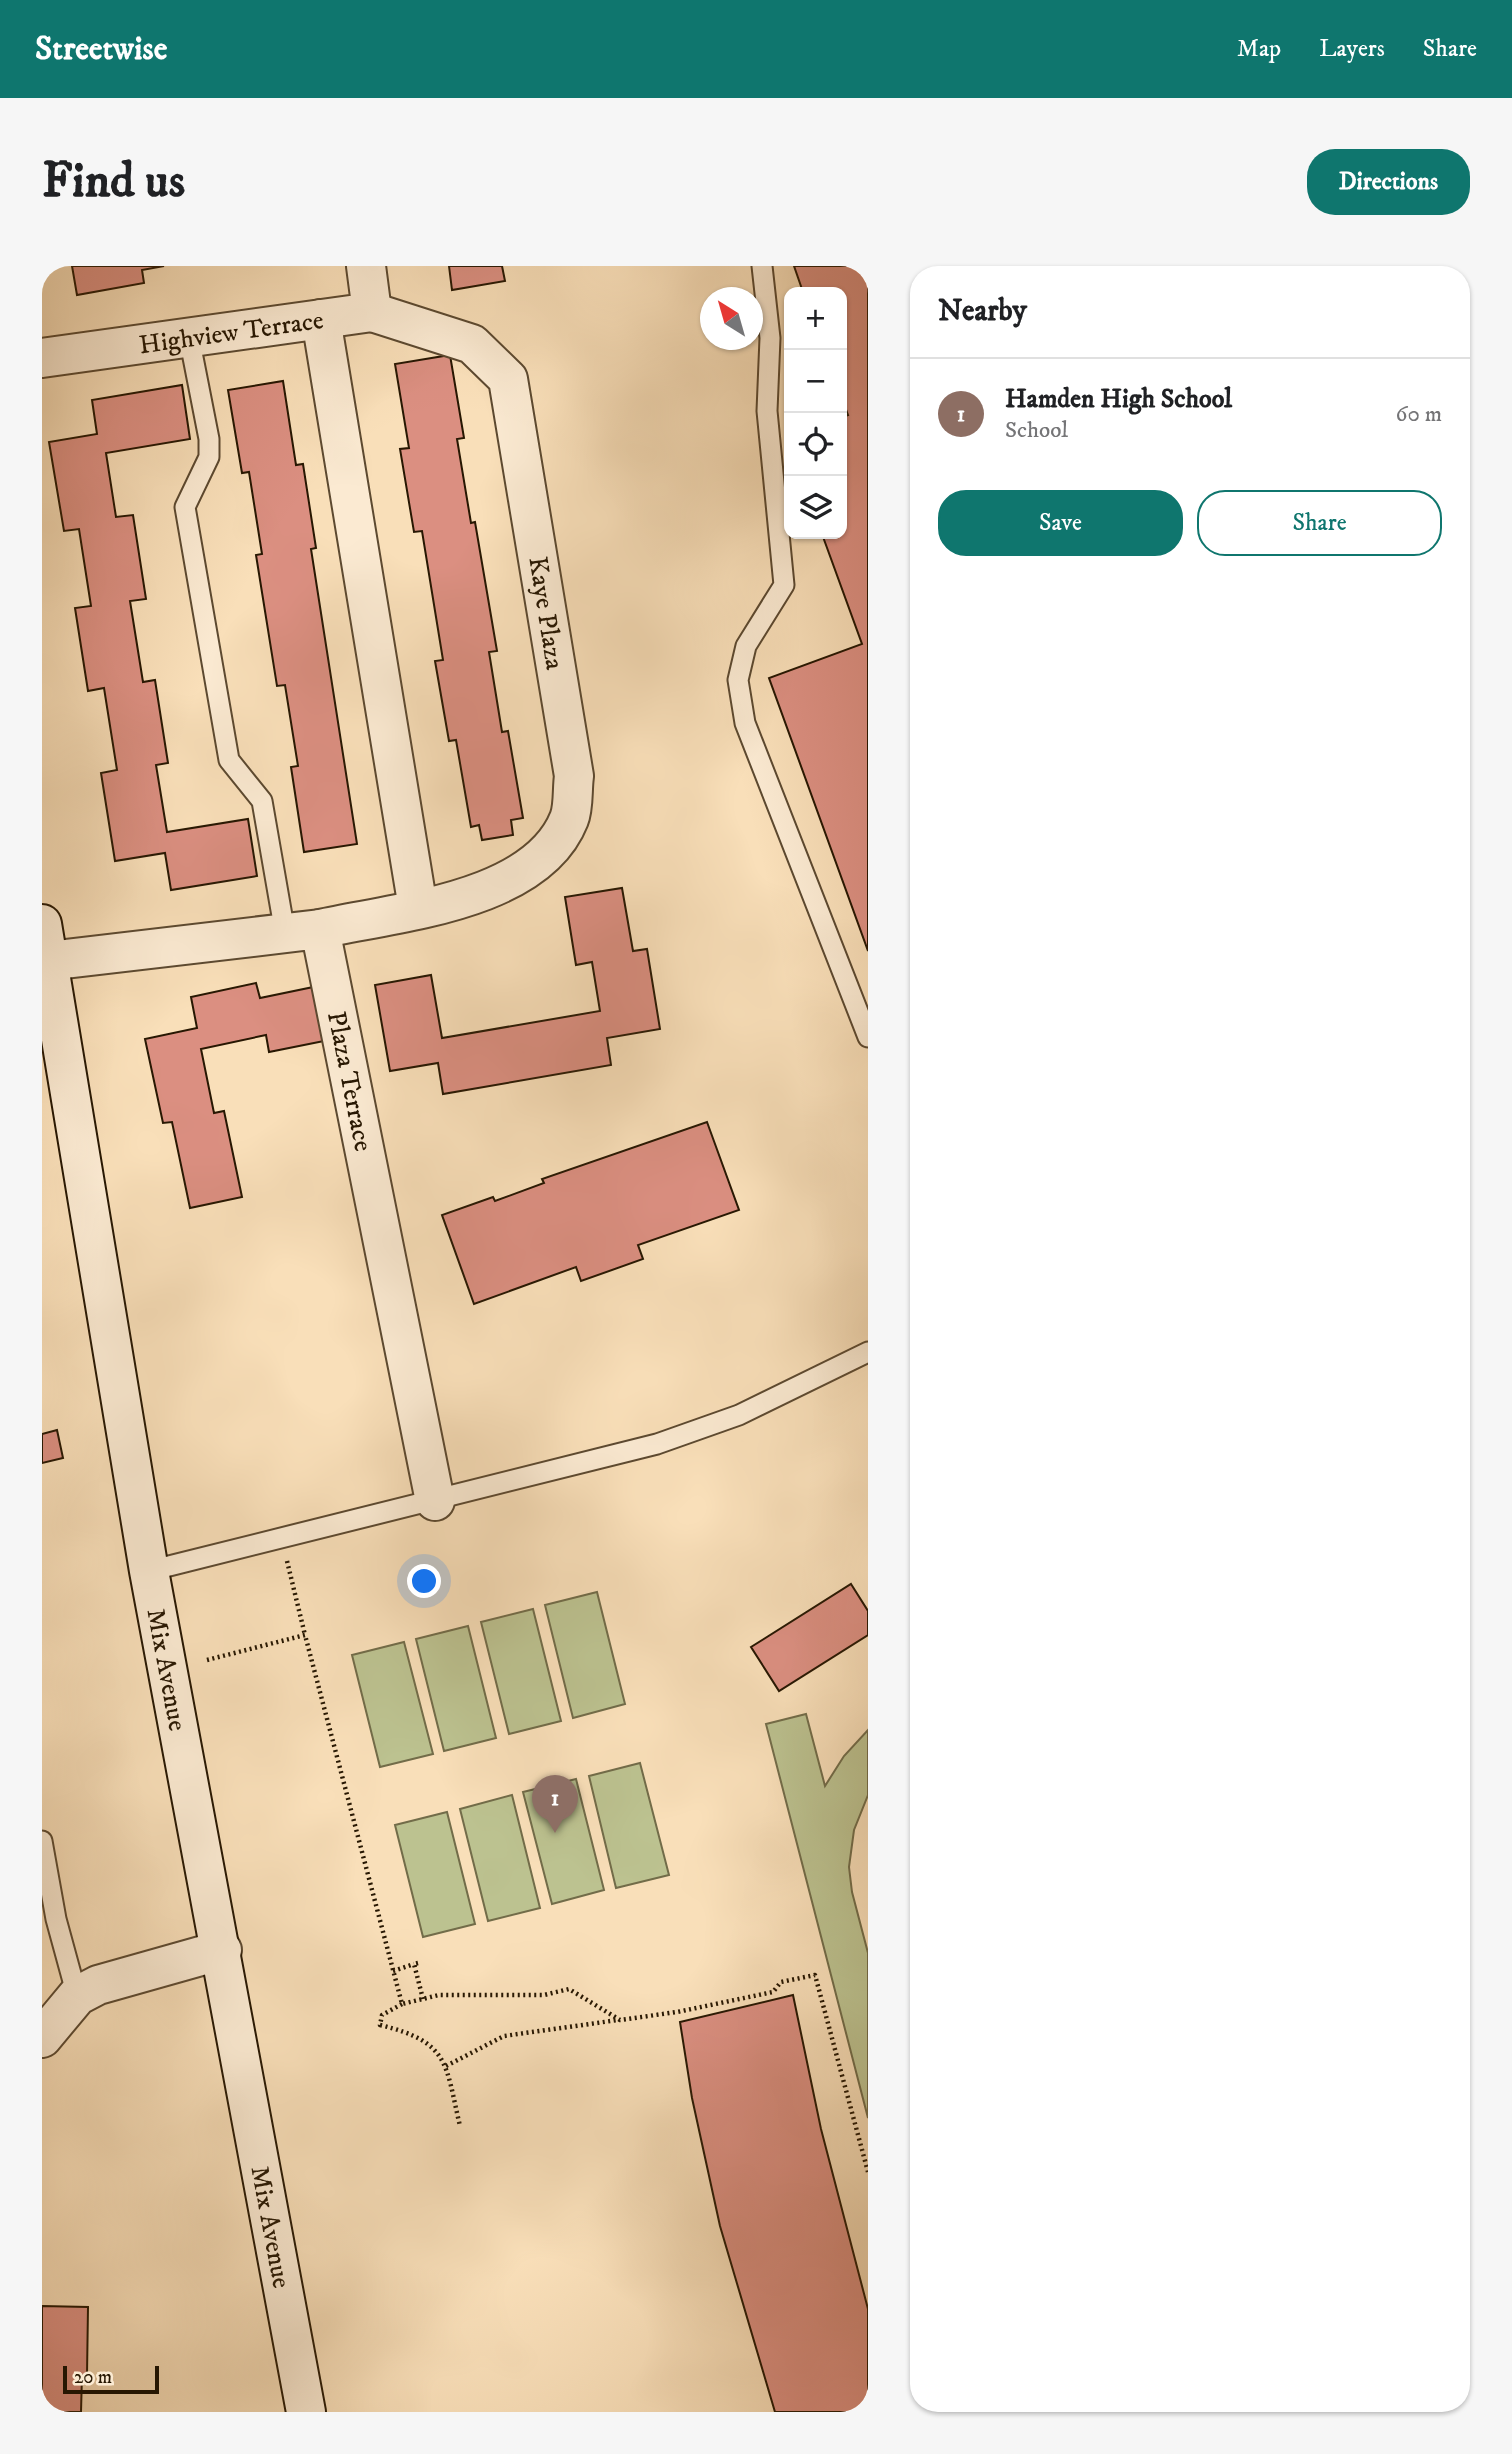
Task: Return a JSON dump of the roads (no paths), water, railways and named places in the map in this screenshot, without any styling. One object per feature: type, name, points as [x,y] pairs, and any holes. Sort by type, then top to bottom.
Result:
[{"type":"street","points":[[366,266],[372,312]]},
{"type":"street","name":"Highview Terrace","points":[[42,358],[372,312]]},
{"type":"street","name":"Kaye Plaza","points":[[303,931],[483,893],[530,868],[551,848],[570,818],[574,776],[508,379],[472,344],[372,312]]},
{"type":"street","points":[[321,319],[418,908]]},
{"type":"street","name":"Mix Avenue","points":[[42,924],[45,962],[149,1570],[222,1950],[306,2412]]},
{"type":"street","points":[[45,962],[303,931]]},
{"type":"street","name":"Plaza Terrace","points":[[303,931],[435,1501]]},
{"type":"street","points":[[42,2038],[77,1996],[98,1985],[222,1950]]},
{"type":"lane","points":[[762,266],[770,338],[767,411],[784,585],[746,646],[738,680],[745,723],[868,1037]]},
{"type":"lane","points":[[190,337],[209,439],[209,457],[185,507],[229,760],[262,801],[303,931]]},
{"type":"lane","points":[[149,1570],[435,1501],[669,1440],[739,1415],[868,1352]]},
{"type":"lane","points":[[42,1841],[57,1919],[77,1996]]},
{"type":"place","name":"Hamden High School","points":[[555,1833]]}]
